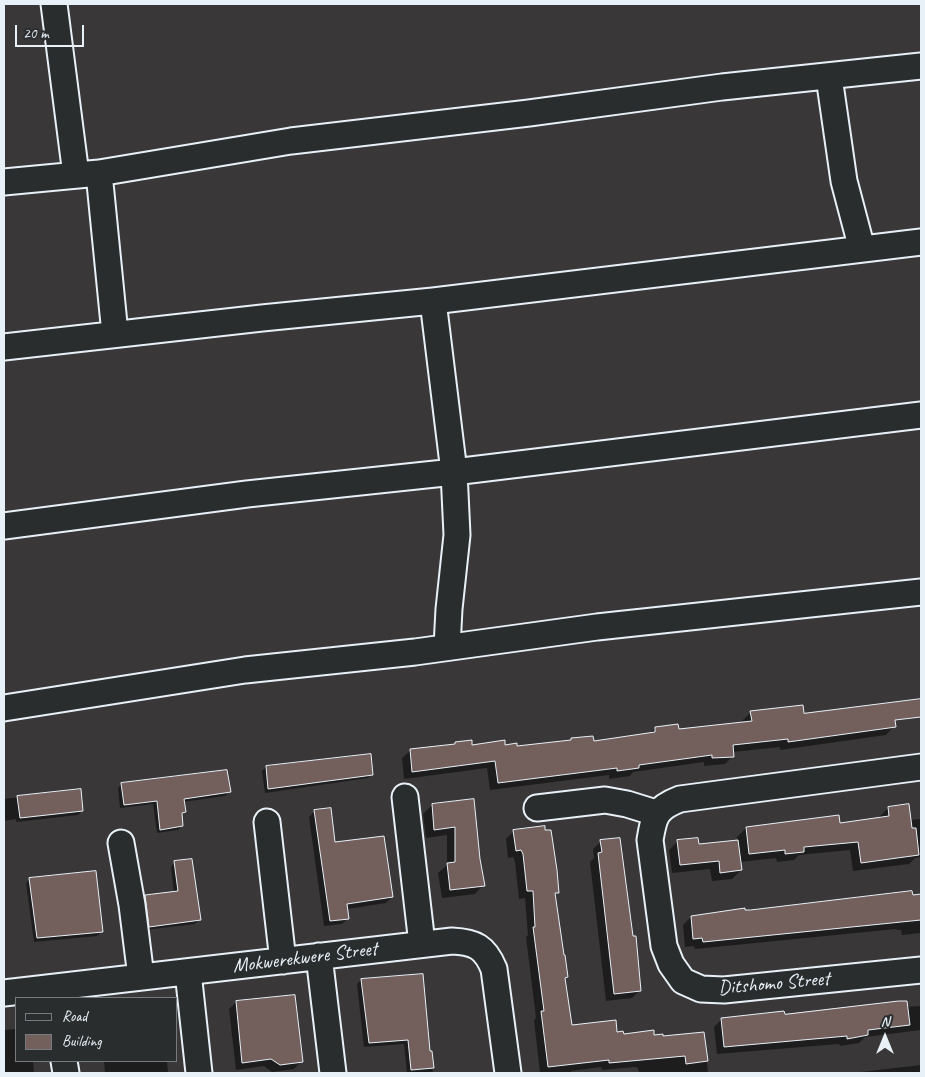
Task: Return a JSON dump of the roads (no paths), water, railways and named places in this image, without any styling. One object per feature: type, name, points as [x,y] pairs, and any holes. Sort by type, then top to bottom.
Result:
[{"type":"street","points":[[54,4],[88,174],[115,334]]},
{"type":"street","points":[[4,182],[88,174],[291,141],[519,114],[722,87],[921,66]]},
{"type":"street","points":[[829,77],[844,181],[862,249]]},
{"type":"street","points":[[4,347],[262,318],[433,302],[921,242]]},
{"type":"street","points":[[433,302],[454,472],[457,534],[447,648]]},
{"type":"street","points":[[4,526],[247,494],[454,472],[921,415]]},
{"type":"street","points":[[4,708],[245,670],[447,648],[596,627],[921,592]]},
{"type":"street","points":[[537,808],[605,800],[627,804],[656,813],[665,805],[680,799],[921,767]]},
{"type":"street","points":[[405,797],[422,944]]},
{"type":"street","name":"Ditshomo Street","points":[[656,813],[650,840],[664,946],[671,964],[683,981],[700,989],[724,990],[921,970]]},
{"type":"street","points":[[267,822],[282,960]]},
{"type":"street","points":[[121,843],[132,905],[141,977]]},
{"type":"street","name":"Mokwerekwere Street","points":[[4,993],[56,993],[141,977],[422,944],[452,941],[468,942],[481,948],[490,958],[494,969],[508,1073]]},
{"type":"street","points":[[320,956],[333,1073]]},
{"type":"street","points":[[188,972],[199,1073]]}]
